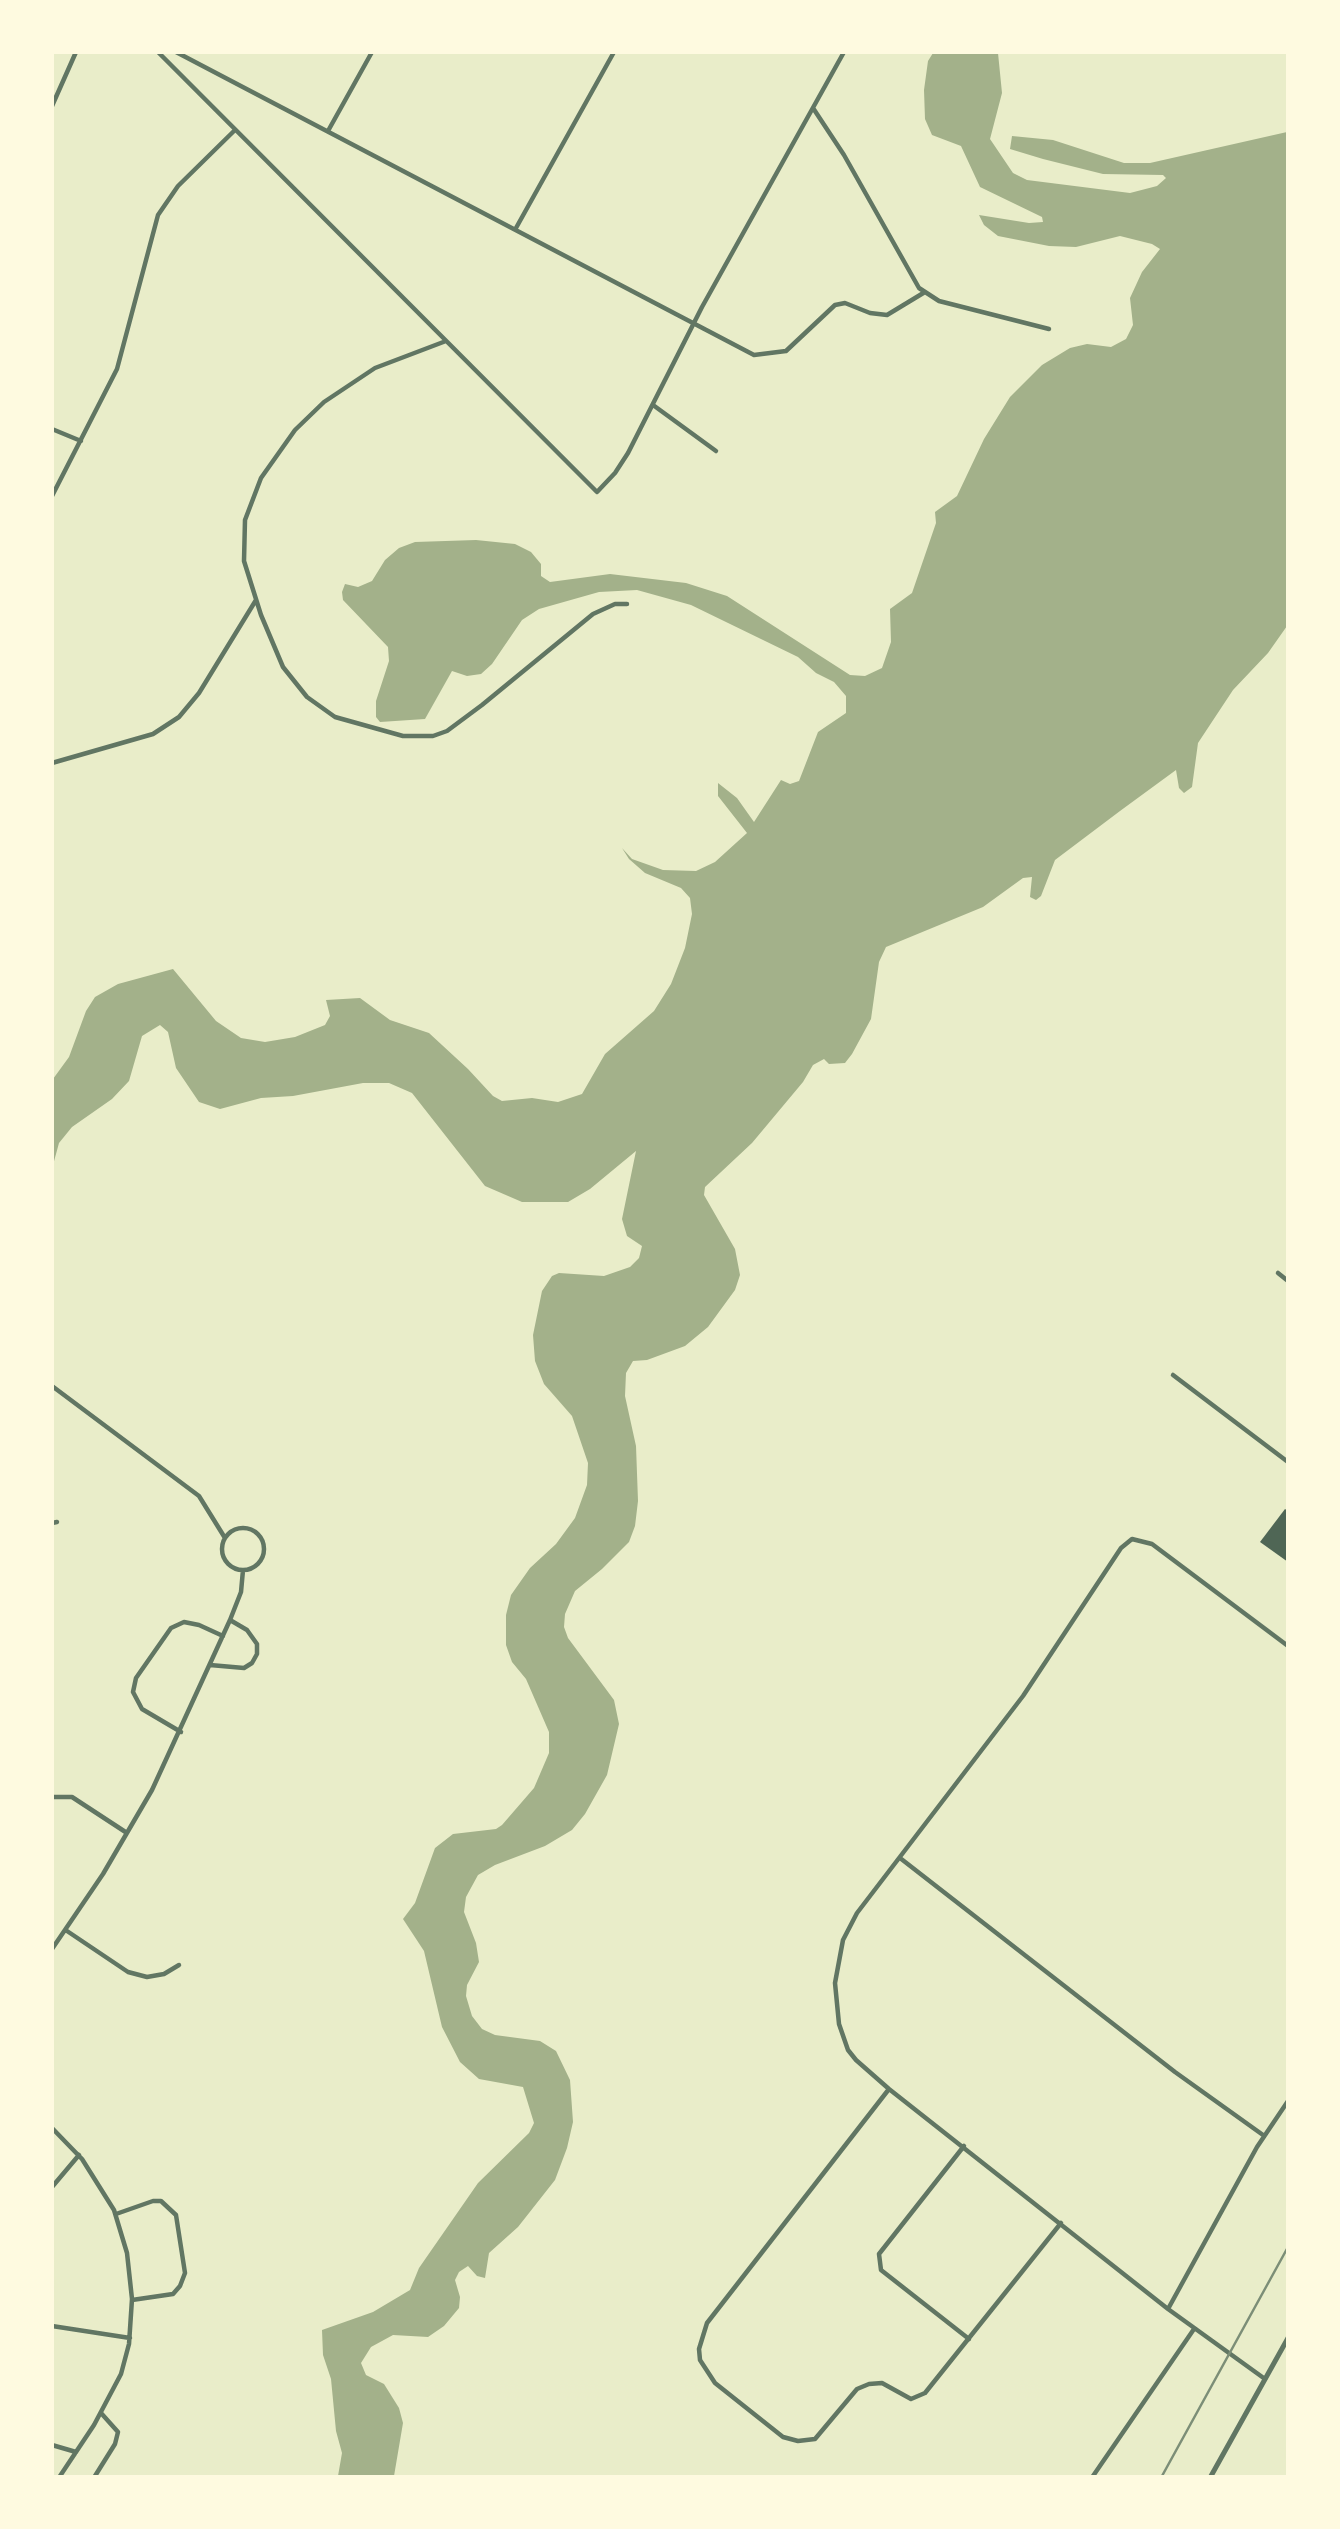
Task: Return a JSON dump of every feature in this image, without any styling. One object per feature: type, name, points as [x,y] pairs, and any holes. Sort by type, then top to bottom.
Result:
[{"type":"street","points":[[52,106],[76,52]]},
{"type":"street","points":[[158,52],[597,492],[615,473],[844,52]]},
{"type":"street","points":[[176,52],[696,322],[754,355],[786,351],[835,305],[845,303],[870,313],[887,315],[925,292]]},
{"type":"street","points":[[328,131],[372,52]]},
{"type":"street","points":[[516,228],[614,52]]},
{"type":"street","points":[[813,108],[844,155],[919,288],[939,301],[1049,328]]},
{"type":"street","points":[[52,496],[121,359],[159,215],[178,186],[235,130]]},
{"type":"street","points":[[446,341],[375,368],[314,410],[278,451],[255,492],[245,520],[244,561],[283,667],[320,709],[360,726],[417,737],[447,731],[543,658],[593,614],[615,604],[627,604]]},
{"type":"street","points":[[653,405],[716,451]]},
{"type":"street","points":[[52,429],[81,441]]},
{"type":"street","points":[[52,763],[153,734],[179,717],[199,693],[256,599]]},
{"type":"street","points":[[1278,1273],[1287,1280]]},
{"type":"street","points":[[1173,1375],[1287,1462]]},
{"type":"street","points":[[52,1386],[199,1496],[225,1538]]},
{"type":"street","points":[[244,1528],[261,1539],[261,1558],[251,1568],[243,1570],[226,1562],[222,1548],[225,1538],[231,1531],[244,1528]]},
{"type":"street","points":[[1265,2379],[1168,2309],[856,2060],[843,2038],[835,1990],[843,1940],[862,1906],[1023,1696],[1121,1548],[1132,1539],[1152,1544],[1287,1646]]},
{"type":"street","points":[[52,1949],[67,1931],[127,1833],[181,1732],[241,1592],[243,1570]]},
{"type":"street","points":[[210,1665],[244,1668],[252,1663],[257,1654],[257,1644],[247,1630],[230,1620]]},
{"type":"street","points":[[181,1732],[142,1709],[134,1699],[136,1678],[171,1628],[184,1622],[199,1625],[223,1636]]},
{"type":"street","points":[[52,1797],[72,1797],[127,1833]]},
{"type":"street","points":[[900,1858],[1175,2072],[1263,2135]]},
{"type":"street","points":[[67,1931],[128,1972],[147,1977],[164,1974],[179,1965]]},
{"type":"street","points":[[889,2089],[707,2323],[699,2348],[700,2360],[715,2383],[783,2437],[798,2441],[815,2439],[857,2389],[882,2383],[911,2399],[919,2398],[1061,2223]]},
{"type":"street","points":[[1168,2309],[1263,2135],[1287,2101]]},
{"type":"street","points":[[52,2128],[79,2155],[100,2184],[116,2214],[127,2253],[132,2300],[130,2339],[121,2374],[101,2413],[60,2476]]},
{"type":"street","points":[[964,2147],[879,2254],[881,2270],[969,2339]]},
{"type":"street","points":[[52,2187],[79,2155]]},
{"type":"street","points":[[116,2214],[153,2201],[161,2202],[176,2215],[185,2273],[180,2286],[173,2294],[132,2300]]},
{"type":"street","points":[[52,2326],[130,2339]]},
{"type":"street","points":[[1093,2476],[1194,2329]]},
{"type":"street","points":[[1210,2476],[1287,2338]]},
{"type":"street","points":[[96,2476],[115,2444],[118,2432],[101,2413]]},
{"type":"street","points":[[52,2445],[76,2452]]},
{"type":"shaded area","points":[[933,53],[998,53],[1002,93],[990,139],[1013,173],[1027,180],[1130,193],[1157,186],[1166,178],[1163,175],[1103,174],[1043,159],[1010,149],[1012,136],[1053,140],[1124,163],[1150,163],[1287,132],[1287,626],[1268,653],[1233,690],[1198,743],[1192,787],[1184,793],[1179,788],[1176,770],[1055,860],[1041,896],[1036,900],[1030,897],[1032,877],[1023,878],[983,907],[886,947],[879,962],[871,1019],[852,1054],[845,1063],[829,1064],[824,1059],[813,1065],[803,1082],[752,1143],[705,1187],[704,1195],[735,1249],[740,1275],[735,1290],[708,1327],[685,1346],[647,1360],[633,1361],[626,1373],[625,1396],[636,1446],[638,1501],[635,1526],[629,1542],[575,1591],[565,1614],[564,1627],[568,1638],[614,1700],[619,1724],[607,1775],[585,1814],[572,1830],[545,1846],[495,1865],[478,1875],[466,1897],[464,1912],[476,1943],[479,1962],[467,1985],[466,1996],[472,2016],[482,2029],[495,2035],[540,2041],[556,2051],[570,2080],[573,2122],[567,2148],[555,2180],[518,2227],[489,2253],[485,2278],[477,2276],[468,2266],[459,2272],[455,2280],[460,2297],[459,2308],[444,2326],[428,2337],[393,2335],[371,2347],[361,2363],[366,2375],[384,2384],[399,2408],[403,2423],[394,2476],[338,2476],[342,2453],[336,2431],[331,2379],[323,2355],[322,2330],[373,2312],[410,2290],[419,2268],[478,2183],[529,2133],[534,2123],[523,2087],[479,2079],[460,2062],[442,2027],[424,1951],[403,1919],[415,1903],[435,1848],[453,1834],[496,1829],[502,1825],[534,1788],[549,1753],[549,1732],[526,1679],[512,1662],[506,1645],[506,1615],[511,1595],[530,1568],[556,1544],[575,1518],[587,1485],[588,1463],[572,1416],[544,1384],[535,1361],[533,1335],[542,1291],[552,1276],[559,1273],[604,1276],[630,1267],[639,1258],[642,1246],[627,1236],[622,1219],[636,1151],[590,1189],[568,1202],[522,1202],[485,1186],[412,1093],[389,1083],[363,1083],[293,1096],[261,1098],[220,1109],[199,1102],[176,1068],[168,1032],[160,1025],[142,1036],[129,1081],[112,1099],[72,1127],[59,1143],[53,1165],[53,1079],[69,1057],[86,1011],[95,997],[118,984],[173,969],[216,1021],[241,1038],[265,1042],[295,1037],[325,1025],[330,1016],[326,1000],[360,998],[390,1020],[429,1033],[493,1096],[502,1101],[532,1098],[558,1102],[582,1094],[605,1054],[654,1011],[671,984],[685,948],[692,914],[690,898],[681,888],[645,873],[629,859],[622,848],[632,859],[663,870],[696,871],[715,862],[747,833],[718,796],[718,783],[737,798],[754,822],[781,780],[790,784],[799,781],[818,732],[846,713],[846,696],[834,682],[816,673],[798,657],[691,605],[637,590],[599,592],[539,609],[522,620],[492,664],[481,674],[467,676],[452,671],[425,719],[380,722],[376,717],[376,701],[389,661],[388,647],[343,600],[342,592],[345,584],[358,587],[372,581],[385,560],[399,548],[415,542],[476,540],[515,544],[531,552],[541,564],[541,576],[550,582],[610,574],[686,583],[727,596],[850,675],[865,676],[882,668],[891,642],[890,609],[912,593],[936,523],[935,512],[957,496],[984,439],[1010,397],[1042,365],[1070,348],[1087,344],[1111,347],[1126,339],[1133,325],[1130,298],[1142,272],[1160,249],[1152,244],[1120,236],[1076,247],[1049,246],[998,236],[984,225],[979,215],[1029,223],[1043,222],[1042,217],[980,187],[961,146],[932,135],[925,119],[924,90],[928,61]]},
{"type":"building","points":[[1285,1509],[1288,1511],[1288,1562],[1260,1542]]},
{"type":"railway","points":[[1162,2476],[1288,2247]]}]
